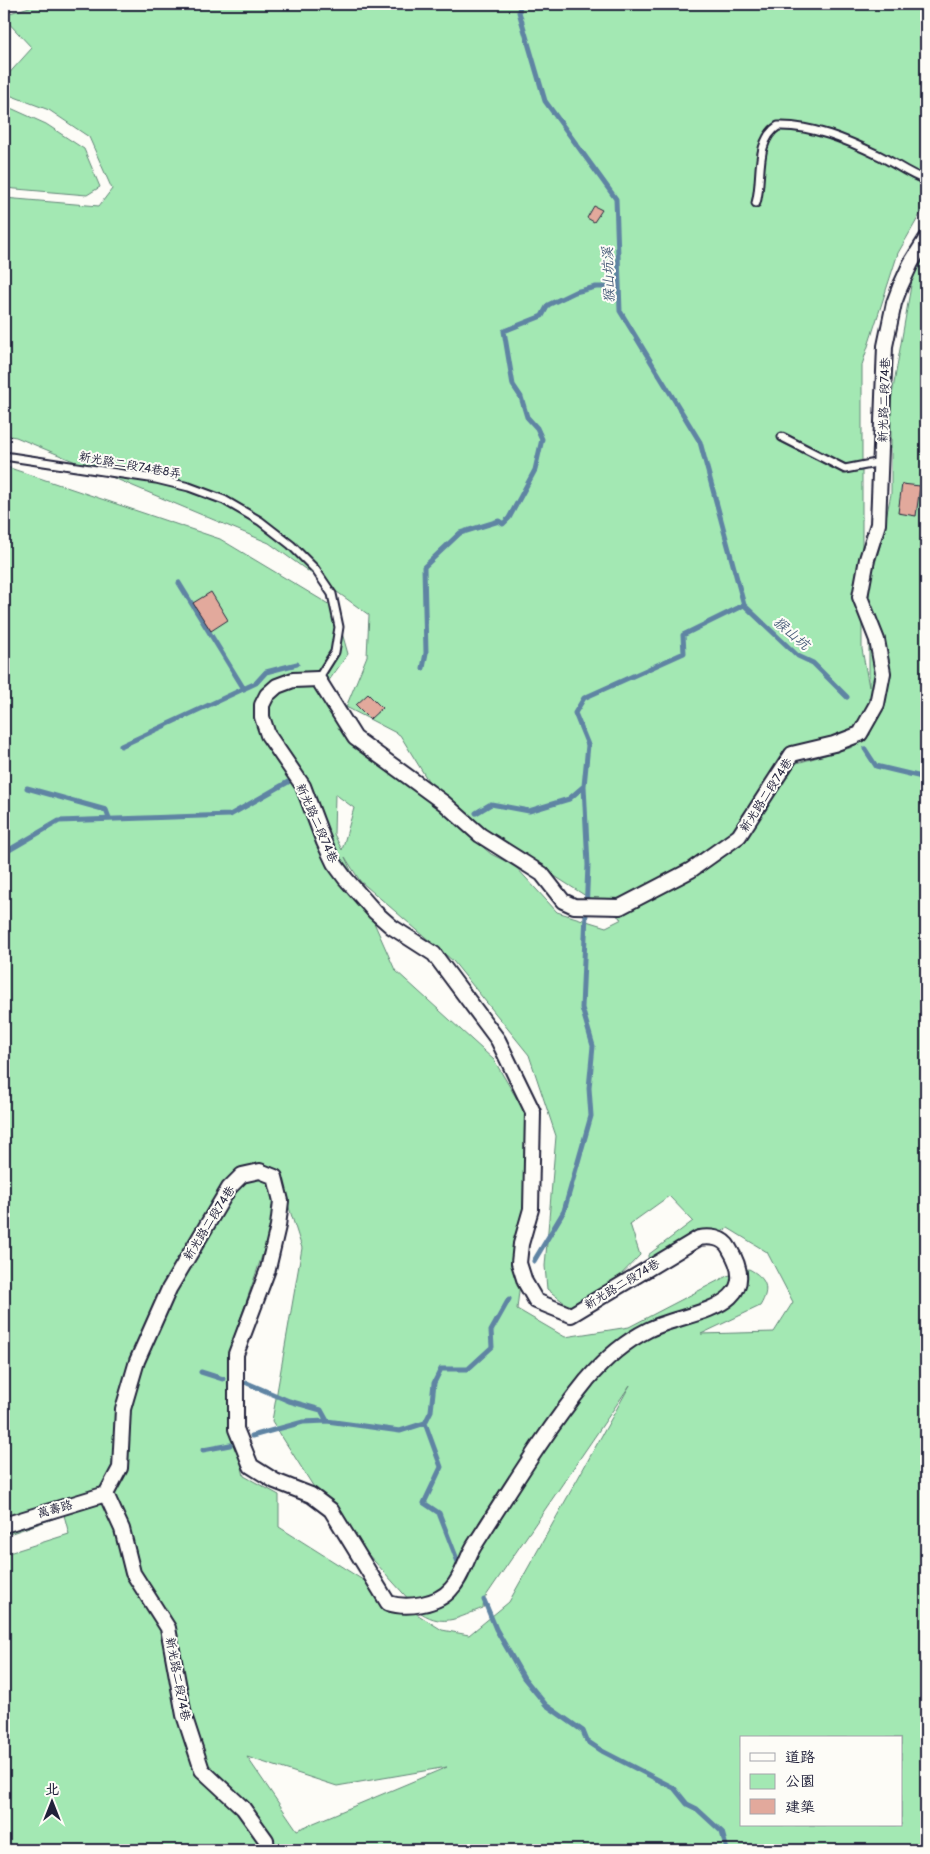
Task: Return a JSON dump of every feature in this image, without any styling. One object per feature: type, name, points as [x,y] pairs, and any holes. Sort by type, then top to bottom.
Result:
[{"type":"street","name":"新光路二段74巷","points":[[267,1850],[266,1840],[242,1808],[202,1770],[184,1715],[168,1628],[132,1573],[122,1529],[106,1494],[120,1468],[123,1409],[137,1361],[169,1289],[221,1200],[242,1175],[260,1171],[275,1177],[281,1201],[278,1226],[268,1269],[236,1354],[236,1430],[251,1466],[276,1481],[310,1495],[331,1510],[388,1603],[401,1607],[432,1601],[451,1590],[472,1548],[561,1412],[606,1359],[648,1330],[722,1304],[733,1295],[738,1281],[739,1264],[727,1245],[712,1236],[699,1238],[572,1315],[536,1301],[525,1282],[519,1263],[520,1244],[531,1209],[533,1112],[498,1040],[448,970],[434,954],[392,926],[375,912],[334,863],[303,786],[268,735],[262,705],[267,695],[277,686],[293,680],[318,679],[355,738],[444,804],[480,835],[542,874],[563,901],[574,906],[620,907],[691,870],[739,836],[792,754],[834,744],[860,734],[877,704],[883,674],[877,640],[860,596],[867,559],[878,524],[886,346],[894,303],[911,263],[926,239]]},
{"type":"street","name":"萬壽路","points":[[4,1525],[106,1494]]},
{"type":"lane","points":[[756,203],[759,174],[767,137],[771,130],[778,126],[830,134],[880,156],[899,168],[926,180]]},
{"type":"lane","points":[[782,436],[845,469],[882,462]]},
{"type":"lane","name":"新光路二段74巷8弄","points":[[4,456],[156,479],[189,487],[224,500],[260,521],[291,545],[315,569],[332,594],[339,627],[335,652],[318,679]]},
{"type":"green space","points":[[39,4],[926,4],[926,204],[898,253],[862,365],[862,649],[869,687],[869,585],[880,546],[891,494],[891,401],[913,274],[926,257],[926,1850],[4,1850],[4,1551],[12,1552],[69,1534],[64,1515],[9,1534],[4,1532],[4,466],[220,539],[335,608],[348,654],[320,693],[345,737],[410,784],[491,854],[515,866],[557,912],[606,927],[622,919],[443,805],[400,735],[346,707],[367,656],[369,615],[269,543],[16,437],[4,435],[4,198],[99,206],[112,189],[89,137],[49,110],[4,93],[4,79],[32,48],[4,18],[4,8],[10,13]],"holes":[[[869,698],[870,735],[850,748],[797,763],[802,758],[867,722]],[[335,794],[354,808],[342,850],[334,834]],[[345,857],[360,881],[453,961],[529,1055],[556,1136],[545,1266],[547,1289],[581,1316],[640,1255],[630,1224],[669,1196],[693,1221],[648,1255],[649,1271],[728,1228],[767,1252],[793,1302],[774,1332],[701,1334],[760,1306],[765,1294],[765,1284],[755,1272],[749,1269],[727,1276],[629,1327],[565,1337],[517,1309],[537,1133],[494,1060],[395,970]],[[284,1192],[302,1248],[272,1421],[329,1511],[421,1613],[437,1620],[452,1620],[483,1608],[484,1599],[630,1385],[509,1602],[469,1635],[442,1630],[279,1527],[279,1495],[244,1476],[228,1407],[233,1340]],[[247,1757],[337,1786],[447,1767],[297,1830]]]},
{"type":"green space","points":[[4,105],[46,124],[84,149],[100,187],[87,195],[4,188]]},
{"type":"building","points":[[594,206],[602,210],[594,222],[587,218]]},
{"type":"building","points":[[902,484],[920,486],[916,516],[898,513]]},
{"type":"building","points":[[211,592],[228,620],[211,631],[193,603]]},
{"type":"building","points":[[368,694],[382,708],[370,719],[356,705]]},
{"type":"waterway","name":"猴山坑溪","points":[[520,4],[519,12],[545,101],[616,199],[620,311],[700,442],[744,605]]},
{"type":"waterway","points":[[423,668],[426,653],[424,567],[460,533],[499,521],[503,524],[509,518],[535,470],[542,439],[537,428],[527,417],[521,397],[513,385],[504,331],[542,316],[548,305],[575,292],[596,287],[619,287]]},
{"type":"waterway","points":[[179,583],[244,689]]},
{"type":"waterway","name":"猴山坑","points":[[744,605],[798,656],[813,663],[847,697]]},
{"type":"waterway","points":[[476,813],[491,804],[529,811],[569,799],[584,786],[588,745],[575,713],[584,698],[684,653],[683,635],[744,605]]},
{"type":"waterway","points":[[121,746],[256,683],[266,672],[297,664]]},
{"type":"waterway","name":"猴山坑","points":[[865,749],[876,766],[926,778]]},
{"type":"waterway","points":[[4,853],[59,821],[230,815],[288,782]]},
{"type":"waterway","points":[[534,1261],[564,1211],[591,1116],[589,1088],[593,1046],[582,1008],[588,865],[584,786]]},
{"type":"waterway","points":[[27,788],[106,810],[109,818]]},
{"type":"waterway","points":[[458,1562],[439,1513],[424,1503],[441,1467],[425,1423],[431,1411],[434,1383],[441,1369],[468,1369],[492,1347],[491,1331],[509,1299]]},
{"type":"waterway","points":[[201,1372],[223,1379]]},
{"type":"waterway","points":[[247,1383],[289,1401],[321,1410],[327,1421],[400,1431],[425,1423]]},
{"type":"waterway","points":[[252,1436],[303,1422],[327,1421]]},
{"type":"waterway","points":[[203,1450],[230,1445]]},
{"type":"waterway","points":[[484,1600],[496,1629],[524,1678],[546,1705],[583,1731],[587,1741],[602,1751],[674,1788],[687,1804],[697,1809],[722,1832],[727,1850]]}]
